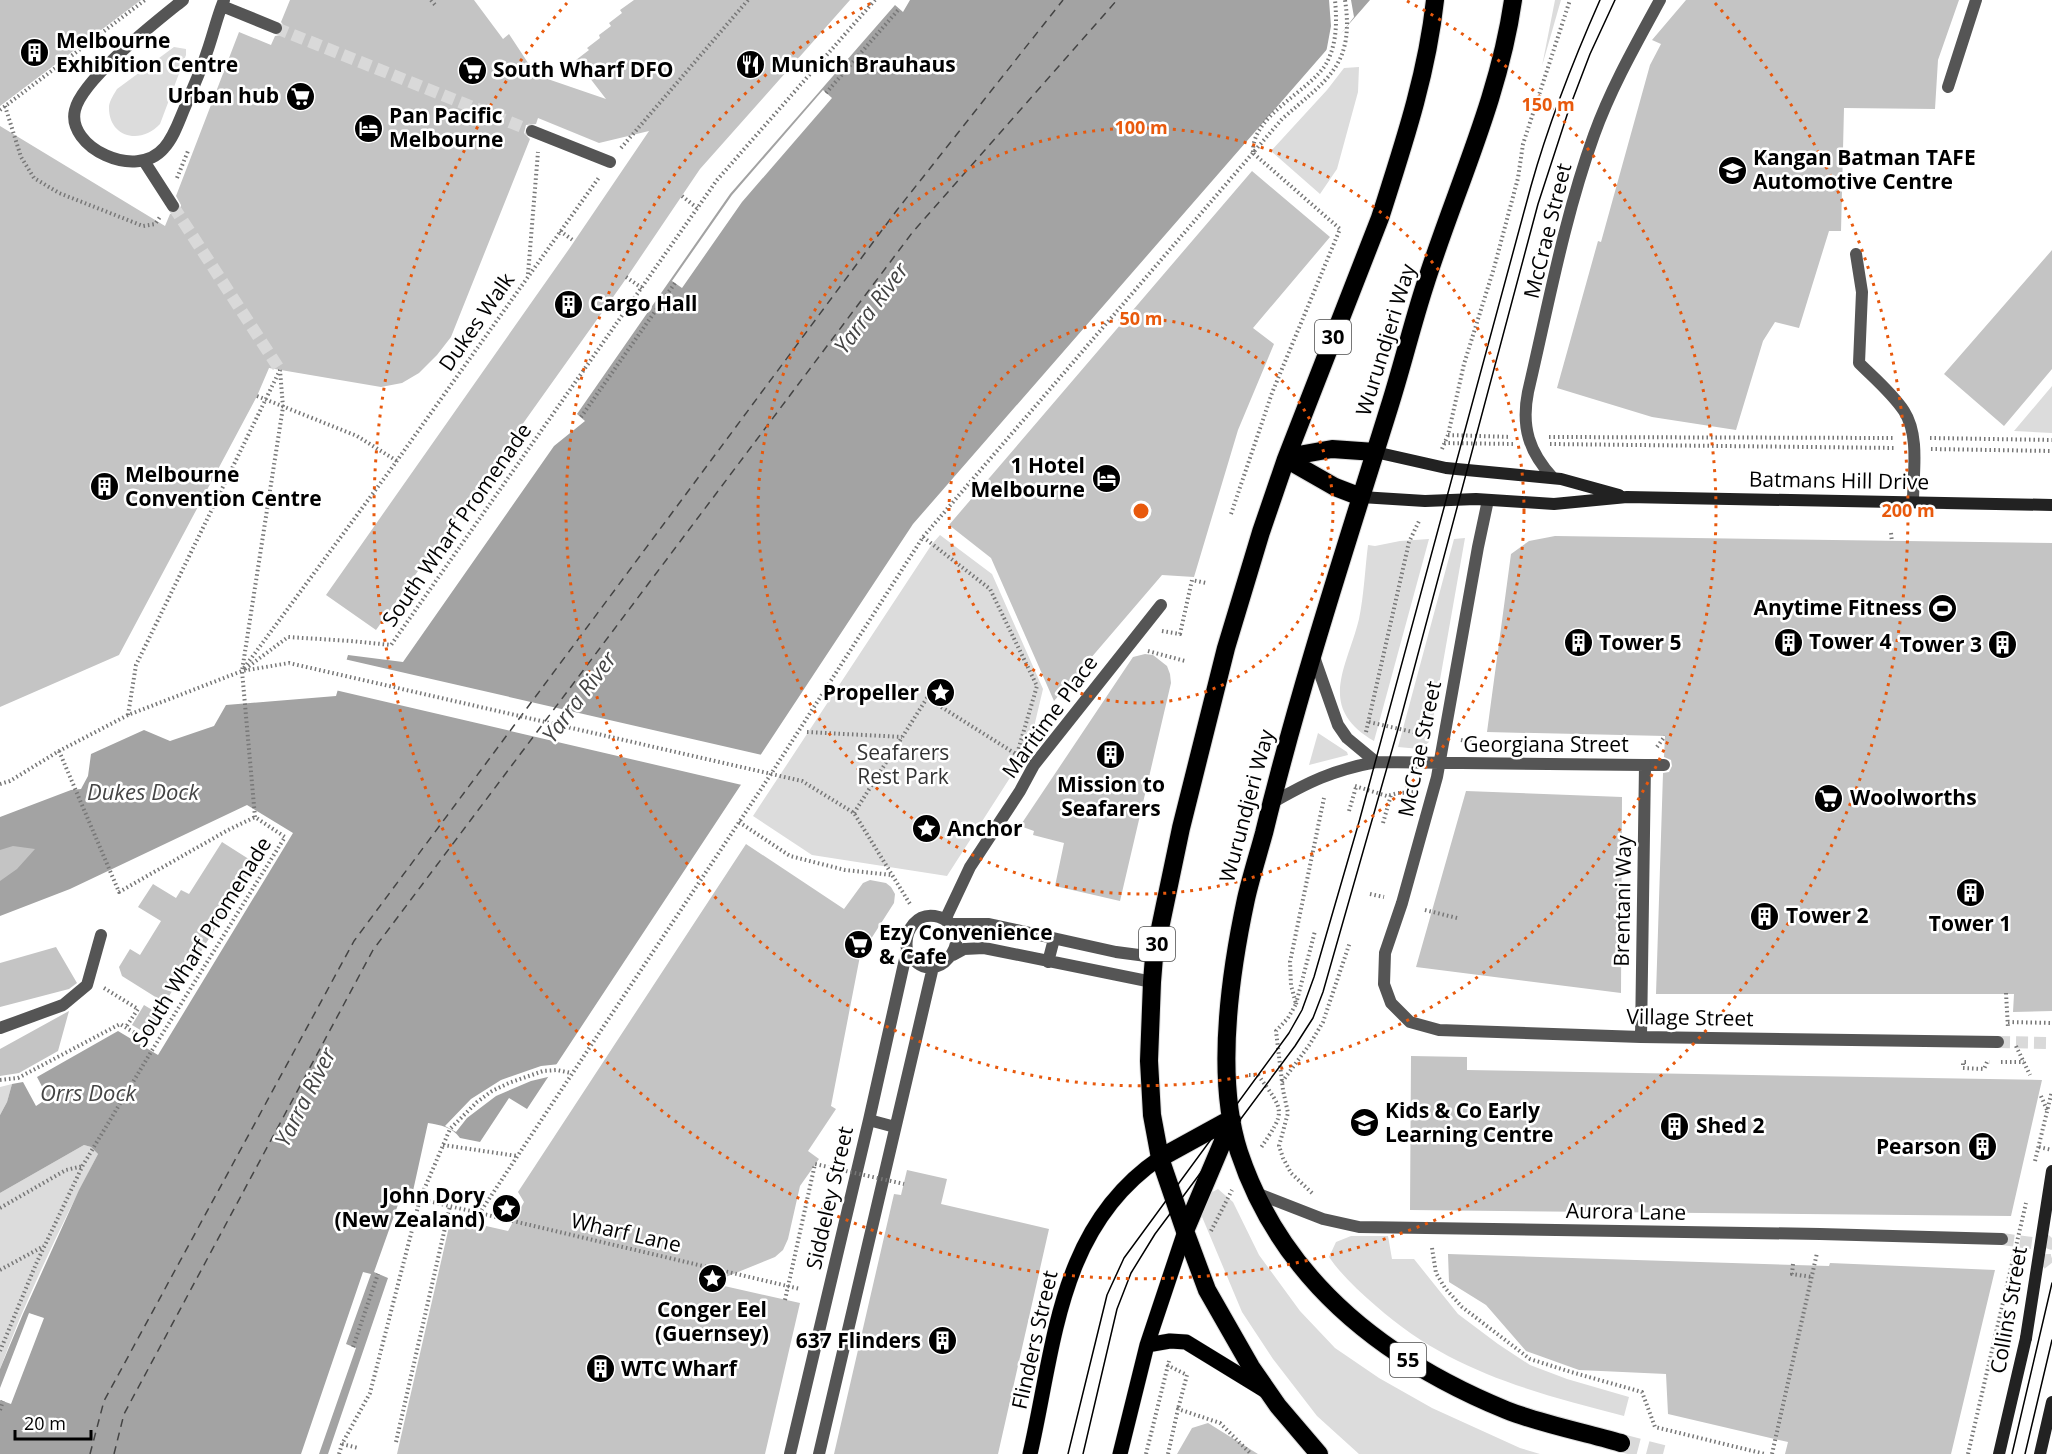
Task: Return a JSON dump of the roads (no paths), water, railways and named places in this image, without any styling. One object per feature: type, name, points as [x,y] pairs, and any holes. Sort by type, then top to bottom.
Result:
[{"type":"highway","name":"30","points":[[1160,1158],[1152,1115],[1150,1072],[1152,982],[1154,957],[1181,828],[1226,648],[1261,532],[1287,458],[1380,218],[1391,183],[1425,66],[1435,0]]},
{"type":"highway","name":"Wurundjeri Way","points":[[1513,0],[1499,69],[1424,286],[1313,653],[1270,804],[1247,894],[1236,958],[1226,1056],[1232,1120],[1239,1150],[1256,1193],[1285,1244],[1314,1284],[1339,1309],[1410,1361],[1447,1382],[1508,1411],[1621,1443]]},
{"type":"highway","points":[[1287,458],[1332,449],[1375,452]]},
{"type":"highway","points":[[1287,458],[1335,488],[1361,497]]},
{"type":"highway","points":[[1232,1120],[1160,1158],[1185,1231],[1212,1298],[1251,1367],[1268,1392],[1319,1454]]},
{"type":"highway","points":[[1185,1231],[1232,1120]]},
{"type":"main road","name":"Flinders Street","points":[[1030,1454],[1064,1295],[1075,1265],[1092,1231],[1117,1194],[1138,1174],[1160,1158]]},
{"type":"main road","points":[[1120,1454],[1147,1345],[1185,1231]]},
{"type":"main road","points":[[1147,1345],[1186,1342],[1268,1392]]},
{"type":"street","points":[[183,0],[96,78],[78,101],[74,111],[74,121],[84,138],[102,153],[120,162],[144,161],[159,154],[174,133],[206,55],[223,3],[276,28]]},
{"type":"street","name":"McCrae Street","points":[[1553,478],[1541,464],[1529,440],[1524,417],[1525,407],[1580,177],[1605,107],[1660,0]]},
{"type":"street","points":[[1948,87],[1976,0]]},
{"type":"street","points":[[536,132],[610,162]]},
{"type":"street","points":[[144,161],[173,206]]},
{"type":"street","points":[[1856,254],[1862,292],[1859,363],[1903,409],[1910,422],[1913,443],[1913,502]]},
{"type":"street","points":[[1860,327],[1873,312]]},
{"type":"street","name":"Batmans Hill Drive","points":[[1375,452],[1462,470],[1553,478],[1627,497]]},
{"type":"street","name":"Batmans Hill Drive","points":[[1361,497],[1554,504],[1627,497],[2051,504]]},
{"type":"street","name":"McCrae Street","points":[[1391,1003],[1384,984],[1385,953],[1402,903],[1439,764],[1488,500]]},
{"type":"street","name":"Maritime Place","points":[[947,922],[970,867],[1020,791],[1034,765],[1161,605]]},
{"type":"street","points":[[1313,653],[1338,725],[1347,738],[1376,762]]},
{"type":"street","name":"Georgiana Street","points":[[1270,804],[1322,776],[1344,768],[1376,762],[1664,765]]},
{"type":"street","name":"Brentani Way","points":[[1641,1037],[1645,765]]},
{"type":"street","points":[[1152,982],[984,948],[964,949],[947,961],[933,967],[924,966],[917,962],[907,950],[907,933],[917,920],[931,916],[947,922],[989,924],[1053,939],[1154,957]]},
{"type":"street","points":[[947,922],[957,939],[953,955]]},
{"type":"street","points":[[0,1028],[63,1005],[87,985],[101,935]]},
{"type":"street","points":[[1048,962],[1053,939]]},
{"type":"street","name":"Siddeley Street","points":[[790,1454],[907,950]]},
{"type":"street","points":[[819,1454],[933,967]]},
{"type":"street","name":"Village Street","points":[[1391,1003],[1410,1022],[1439,1030],[1641,1037],[1998,1042]]},
{"type":"street","points":[[869,1120],[895,1127]]},
{"type":"street","name":"Collins Street","points":[[2000,1454],[2026,1338],[2052,1171]]},
{"type":"street","name":"Aurora Lane","points":[[1256,1193],[1329,1221],[1359,1227],[2002,1239]]},
{"type":"street","points":[[2040,1454],[2052,1402]]},
{"type":"water","points":[[910,0],[1370,0],[913,524],[527,1109],[509,1098],[480,1142],[460,1138],[450,1129],[428,1123],[413,1191],[400,1199],[374,1272],[388,1278],[328,1454],[0,1454],[0,1369],[79,1190],[98,1154],[91,1147],[84,1145],[0,1193],[0,1115],[7,1102],[12,1084],[23,1082],[36,1106],[48,1098],[37,1077],[118,1031],[158,1055],[293,833],[247,805],[70,889],[0,916],[0,817],[71,790],[81,789],[88,776],[91,754],[144,730],[170,741],[214,726],[226,705],[336,696],[348,655],[403,662],[554,446],[585,421],[577,414],[730,194],[895,5],[903,12]]},
{"type":"tunnel","points":[[276,28],[532,131]]},
{"type":"tunnel","points":[[173,206],[280,370]]},
{"type":"tunnel","points":[[1998,1042],[2052,1043]]},
{"type":"tunnel","points":[[2052,1238],[2045,1253],[2052,1268]]},
{"type":"tunnel","points":[[2002,1239],[2046,1245]]},
{"type":"tunnel","points":[[1621,1443],[1663,1454]]},
{"type":"tram line","points":[[1068,1454],[1107,1295],[1124,1258],[1289,1033],[1302,1010],[1314,977],[1359,822],[1538,162],[1562,92],[1600,0]]},
{"type":"tram line","points":[[1083,1454],[1117,1309],[1131,1273],[1155,1234],[1295,1046],[1313,1018],[1323,992],[1398,729],[1538,204],[1569,109],[1590,54],[1615,0]]},
{"type":"tram line","points":[[2012,1454],[2052,1283]]},
{"type":"tram line","points":[[2025,1454],[2052,1340]]},
{"type":"place","name":"Melbourne Exhibition Centre","points":[[35,53]]},
{"type":"place","name":"Munich Brauhaus","points":[[750,65]]},
{"type":"place","name":"South Wharf DFO","points":[[472,70]]},
{"type":"place","name":"Urban hub","points":[[300,96]]},
{"type":"place","name":"Pan Pacific Melbourne","points":[[368,128]]},
{"type":"place","name":"Kangan Batman TAFE Automotive Centre","points":[[1732,170]]},
{"type":"place","name":"Cargo Hall","points":[[569,304]]},
{"type":"place","name":"1 Hotel Melbourne","points":[[1106,478]]},
{"type":"place","name":"Melbourne Convention Centre","points":[[104,487]]},
{"type":"place","name":"Anytime Fitness","points":[[1943,608]]},
{"type":"place","name":"Tower 4","points":[[1788,642]]},
{"type":"place","name":"Tower 5","points":[[1578,643]]},
{"type":"place","name":"Tower 3","points":[[2003,645]]},
{"type":"place","name":"Propeller","points":[[940,693]]},
{"type":"place","name":"Mission to Seafarers","points":[[1111,754]]},
{"type":"place","name":"Woolworths","points":[[1829,798]]},
{"type":"place","name":"Anchor","points":[[926,829]]},
{"type":"place","name":"Tower 1","points":[[1970,893]]},
{"type":"place","name":"Tower 2","points":[[1765,916]]},
{"type":"place","name":"Ezy Convenience & Cafe","points":[[858,945]]},
{"type":"place","name":"Kids & Co Early Learning Centre","points":[[1364,1123]]},
{"type":"place","name":"Shed 2","points":[[1675,1126]]},
{"type":"place","name":"Pearson","points":[[1982,1147]]},
{"type":"place","name":"John Dory (New Zealand)","points":[[506,1208]]},
{"type":"place","name":"Conger Eel (Guernsey)","points":[[712,1279]]},
{"type":"place","name":"637 Flinders","points":[[942,1341]]},
{"type":"place","name":"WTC Wharf","points":[[600,1369]]},
{"type":"water label","name":"Yarra River","points":[[871,308]]},
{"type":"water label","name":"Yarra River","points":[[579,697]]},
{"type":"water label","name":"Dukes Dock","points":[[143,792]]},
{"type":"water label","name":"Orrs Dock","points":[[88,1093]]},
{"type":"water label","name":"Yarra River","points":[[305,1097]]},
{"type":"park label","name":"Seafarers Rest Park","points":[[903,765]]}]
